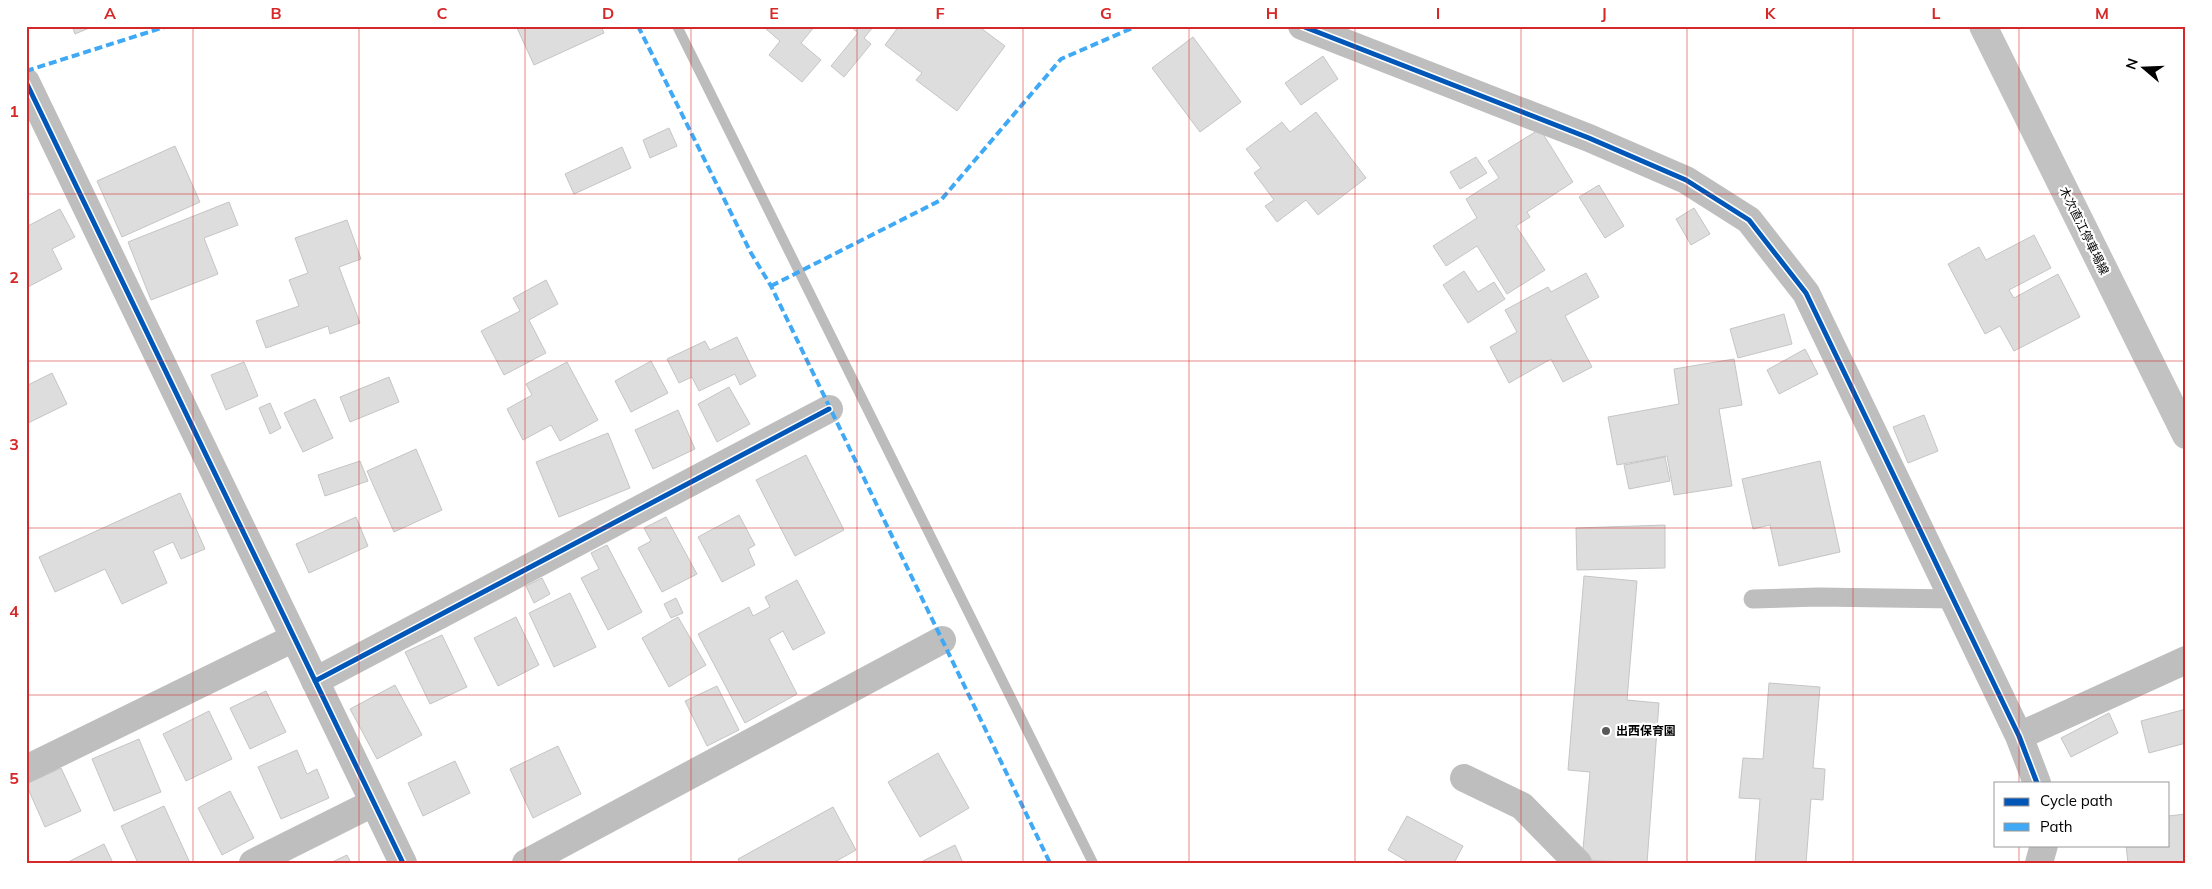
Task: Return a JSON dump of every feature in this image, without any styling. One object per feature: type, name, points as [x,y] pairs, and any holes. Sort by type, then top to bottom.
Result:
[{"type":"main road","name":"木次直江停車場線","points":[[1983,26],[2186,435]]},
{"type":"street","points":[[1302,26],[1651,164],[1686,180],[1749,220],[1806,293],[2019,736],[2037,782]]},
{"type":"street","points":[[26,82],[403,863]]},
{"type":"street","points":[[315,681],[830,409]]},
{"type":"street","points":[[26,769],[294,638]]},
{"type":"street","points":[[526,863],[942,640]]},
{"type":"street","points":[[2019,736],[2186,660]]},
{"type":"street","points":[[1464,778],[1522,806],[1578,863]]},
{"type":"street","points":[[253,863],[374,803]]},
{"type":"street","points":[[2039,863],[2044,846]]},
{"type":"lane","points":[[1753,599],[1818,597],[1954,599]]},
{"type":"building","points":[[72,26],[94,26],[75,34]]},
{"type":"building","points":[[521,26],[601,26],[604,33],[534,65],[517,28]]},
{"type":"building","points":[[768,26],[815,26],[801,43],[821,60],[802,82],[769,55],[780,41],[766,29]]},
{"type":"building","points":[[850,26],[874,26],[864,38],[871,44],[844,77],[831,66],[858,33]]},
{"type":"building","points":[[899,26],[978,26],[1005,46],[957,111],[916,80],[922,73],[885,45]]},
{"type":"building","points":[[1193,37],[1241,102],[1200,132],[1152,68]]},
{"type":"building","points":[[1323,56],[1338,79],[1301,105],[1285,83]]},
{"type":"building","points":[[1316,112],[1366,178],[1318,215],[1306,200],[1277,222],[1265,206],[1274,200],[1254,173],[1261,168],[1246,149],[1282,122],[1290,132]]},
{"type":"building","points":[[669,128],[677,146],[650,158],[643,140]]},
{"type":"building","points":[[1540,129],[1573,182],[1527,212],[1530,217],[1516,226],[1545,270],[1507,294],[1477,246],[1446,266],[1433,246],[1477,218],[1466,199],[1499,178],[1488,161]]},
{"type":"building","points":[[175,146],[200,202],[122,237],[97,181]]},
{"type":"building","points":[[622,147],[631,168],[574,194],[565,174]]},
{"type":"building","points":[[1476,157],[1487,173],[1460,189],[1450,172]]},
{"type":"building","points":[[1599,185],[1624,226],[1605,238],[1579,197]]},
{"type":"building","points":[[229,202],[238,225],[204,238],[218,274],[151,300],[128,242]]},
{"type":"building","points":[[1694,208],[1710,234],[1691,245],[1676,219]]},
{"type":"building","points":[[60,209],[75,237],[52,249],[62,269],[26,288],[26,227]]},
{"type":"building","points":[[347,220],[361,259],[339,267],[360,323],[330,334],[328,326],[266,348],[256,321],[299,306],[289,280],[308,273],[295,238]]},
{"type":"building","points":[[2034,235],[2051,268],[2009,290],[2014,298],[2058,274],[2080,317],[2014,351],[2000,326],[1985,334],[1948,264],[1979,247],[1986,260]]},
{"type":"building","points":[[1464,271],[1478,292],[1494,282],[1505,299],[1468,323],[1443,285]]},
{"type":"building","points":[[1586,273],[1599,297],[1565,316],[1592,367],[1563,382],[1551,359],[1509,383],[1490,347],[1517,332],[1505,310],[1548,287],[1551,292]]},
{"type":"building","points":[[546,280],[558,304],[529,320],[546,353],[504,375],[481,331],[520,311],[513,298]]},
{"type":"building","points":[[1784,314],[1792,344],[1738,358],[1730,329]]},
{"type":"building","points":[[737,337],[756,376],[740,385],[735,374],[699,391],[692,377],[679,383],[667,359],[705,341],[710,350]]},
{"type":"building","points":[[1805,349],[1818,374],[1779,394],[1767,370]]},
{"type":"building","points":[[1734,359],[1742,405],[1719,409],[1732,486],[1674,495],[1667,456],[1617,465],[1608,417],[1679,404],[1674,369]]},
{"type":"building","points":[[651,361],[668,393],[631,412],[615,381]]},
{"type":"building","points":[[244,362],[258,396],[226,410],[211,375]]},
{"type":"building","points":[[567,362],[598,420],[560,441],[551,425],[523,440],[507,409],[532,395],[526,384]]},
{"type":"building","points":[[52,373],[67,404],[26,424],[26,386]]},
{"type":"building","points":[[389,377],[399,402],[350,422],[340,397]]},
{"type":"building","points":[[729,387],[750,424],[717,442],[698,404]]},
{"type":"building","points":[[315,399],[333,438],[303,452],[284,413]]},
{"type":"building","points":[[270,403],[281,428],[270,434],[259,408]]},
{"type":"building","points":[[678,410],[695,449],[653,469],[635,430]]},
{"type":"building","points":[[1924,415],[1938,451],[1908,463],[1893,427]]},
{"type":"building","points":[[608,433],[630,488],[559,517],[536,462]]},
{"type":"building","points":[[416,449],[442,510],[394,532],[367,471]]},
{"type":"building","points":[[806,455],[844,530],[795,556],[756,480]]},
{"type":"building","points":[[1665,457],[1670,481],[1629,489],[1624,465]]},
{"type":"building","points":[[360,461],[368,481],[325,496],[318,475]]},
{"type":"building","points":[[1820,461],[1840,552],[1779,566],[1770,525],[1753,529],[1742,479]]},
{"type":"building","points":[[180,493],[205,549],[181,559],[173,542],[153,551],[167,583],[122,604],[105,569],[55,592],[39,557]]},
{"type":"building","points":[[739,515],[755,545],[748,549],[755,565],[722,582],[698,537]]},
{"type":"building","points":[[356,517],[368,546],[309,573],[296,544]]},
{"type":"building","points":[[666,517],[697,574],[662,592],[638,548],[651,541],[644,528]]},
{"type":"building","points":[[1665,525],[1665,568],[1577,570],[1576,528]]},
{"type":"building","points":[[607,545],[642,612],[608,630],[581,578],[599,569],[591,553]]},
{"type":"building","points":[[1584,576],[1637,581],[1627,700],[1659,703],[1647,863],[1582,860],[1590,772],[1568,770]]},
{"type":"building","points":[[542,578],[550,594],[534,603],[526,586]]},
{"type":"building","points":[[797,580],[825,633],[793,650],[783,631],[769,639],[797,694],[745,723],[698,634],[749,607],[753,616],[770,607],[765,597]]},
{"type":"building","points":[[570,593],[596,647],[554,667],[529,613]]},
{"type":"building","points":[[676,598],[683,613],[671,618],[664,604]]},
{"type":"building","points":[[516,617],[539,665],[498,686],[474,638]]},
{"type":"building","points":[[678,617],[706,665],[669,687],[642,638]]},
{"type":"building","points":[[442,635],[467,687],[430,704],[405,652]]},
{"type":"building","points":[[1769,683],[1820,687],[1813,768],[1825,769],[1823,800],[1811,799],[1806,863],[1755,863],[1760,799],[1739,798],[1743,758],[1763,759]]},
{"type":"building","points":[[395,685],[422,735],[377,759],[350,709]]},
{"type":"building","points":[[717,686],[739,730],[707,746],[685,701]]},
{"type":"building","points":[[266,691],[286,732],[250,749],[230,708]]},
{"type":"building","points":[[2186,709],[2186,743],[2149,753],[2141,721]]},
{"type":"building","points":[[209,711],[232,759],[186,781],[163,734]]},
{"type":"building","points":[[2109,713],[2118,733],[2071,757],[2061,738]]},
{"type":"building","points":[[139,739],[161,792],[114,811],[92,759]]},
{"type":"building","points":[[558,746],[581,794],[533,818],[510,769]]},
{"type":"building","points":[[297,750],[307,774],[317,769],[329,798],[281,819],[258,767]]},
{"type":"building","points":[[938,753],[969,808],[920,837],[888,782]]},
{"type":"building","points":[[455,761],[470,793],[423,816],[408,783]]},
{"type":"building","points":[[61,768],[81,811],[45,827],[26,784]]},
{"type":"building","points":[[230,791],[254,838],[222,855],[198,808]]},
{"type":"building","points":[[164,806],[190,863],[138,863],[121,826]]},
{"type":"building","points":[[833,807],[856,850],[833,863],[740,863],[738,859]]},
{"type":"building","points":[[2186,814],[2186,863],[2128,863],[2126,846],[2170,846],[2170,816]]},
{"type":"building","points":[[1407,816],[1463,846],[1454,863],[1410,863],[1388,850]]},
{"type":"building","points":[[104,844],[113,863],[66,863]]},
{"type":"building","points":[[955,845],[963,863],[919,863]]},
{"type":"building","points":[[347,855],[351,863],[330,863]]},
{"type":"waterway","points":[[677,26],[1093,863]]},
{"type":"marked path","points":[[26,71],[168,26]]},
{"type":"marked path","points":[[638,26],[751,253],[771,286],[1050,863]]},
{"type":"marked path","points":[[771,286],[941,200],[1061,59],[1137,26]]},
{"type":"cycle path","points":[[1302,26],[1589,138],[1686,180],[1749,220],[1806,293],[2019,736],[2037,782]]},
{"type":"cycle path","points":[[26,82],[403,863]]},
{"type":"cycle path","points":[[315,681],[829,409]]},
{"type":"place","name":"出西保育園","points":[[1606,731]]}]
